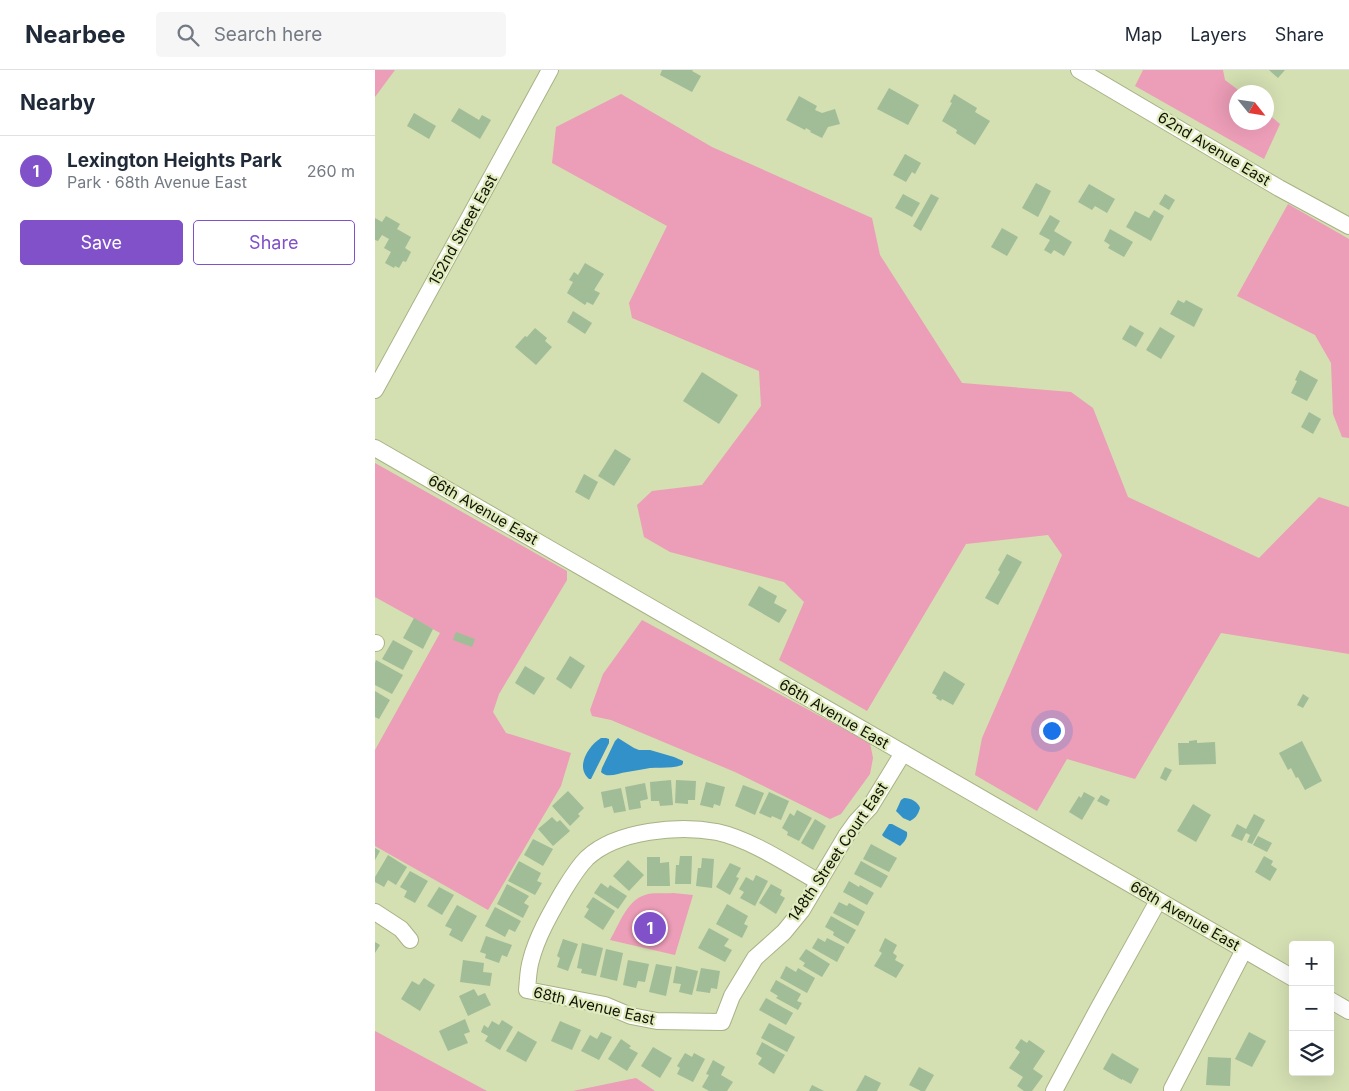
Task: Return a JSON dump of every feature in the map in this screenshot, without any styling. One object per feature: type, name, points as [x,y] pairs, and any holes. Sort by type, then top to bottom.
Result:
[{"type":"street","name":"152nd Street East","points":[[375,390],[550,70]]},
{"type":"street","name":"62nd Avenue East","points":[[1079,70],[1279,188],[1349,226]]},
{"type":"street","name":"66th Avenue East","points":[[375,448],[1289,976]]},
{"type":"street","name":"148th Street Court East","points":[[723,1022],[732,996],[755,958],[784,932],[802,910],[846,836],[870,807],[903,754]]},
{"type":"street","name":"68th Avenue East","points":[[723,1022],[657,1021],[631,1016],[605,1005],[527,990],[531,961],[538,938],[575,871],[601,848],[617,841],[673,829],[701,830],[718,832],[739,839],[819,882]]},
{"type":"street","points":[[1055,1091],[1098,1009],[1159,901]]},
{"type":"street","points":[[375,912],[401,929],[410,940]]},
{"type":"street","points":[[1172,1089],[1243,950]]},
{"type":"street","points":[[1334,1002],[1349,1011]]},
{"type":"shaded area","points":[[375,70],[395,70],[375,97]]},
{"type":"shaded area","points":[[1143,70],[1223,70],[1225,80],[1232,85],[1229,85],[1229,130],[1274,130],[1274,119],[1280,124],[1264,159],[1135,86]]},
{"type":"shaded area","points":[[621,94],[712,147],[872,218],[880,255],[962,383],[1071,392],[1093,408],[1128,497],[1259,558],[1319,497],[1349,507],[1349,654],[1221,633],[1135,779],[1067,759],[1037,811],[975,775],[982,738],[1062,555],[1048,535],[966,544],[867,711],[779,660],[804,602],[784,582],[670,552],[644,537],[637,505],[652,491],[702,485],[761,406],[759,371],[632,318],[629,303],[667,226],[552,163],[556,127]]},
{"type":"shaded area","points":[[1288,204],[1349,239],[1349,438],[1342,437],[1333,414],[1331,363],[1315,335],[1237,296]]},
{"type":"shaded area","points":[[375,463],[567,571],[567,580],[499,694],[493,712],[506,733],[571,753],[561,786],[488,910],[375,846],[375,750],[440,633],[375,597]]},
{"type":"shaded area","points":[[642,620],[870,743],[873,758],[870,774],[841,814],[830,819],[735,772],[611,720],[592,716],[590,710],[603,674]]},
{"type":"shaded area","points":[[673,893],[693,895],[675,955],[610,940],[628,907],[633,902],[645,895]]},
{"type":"shaded area","points":[[375,1031],[487,1091],[375,1091]]},
{"type":"shaded area","points":[[636,1078],[655,1091],[573,1091]]},
{"type":"water","points":[[601,738],[609,739],[609,743],[591,779],[589,779],[583,769],[583,763],[588,751]]},
{"type":"water","points":[[618,738],[639,750],[650,750],[674,757],[683,761],[683,763],[674,767],[650,768],[609,775],[603,774],[601,772],[602,768]]},
{"type":"water","points":[[904,798],[914,801],[920,808],[917,816],[910,821],[903,818],[896,811],[901,800]]},
{"type":"water","points":[[889,824],[907,832],[906,838],[900,846],[882,835]]},
{"type":"building","points":[[662,70],[693,70],[701,76],[692,92],[660,75]]},
{"type":"building","points":[[1269,70],[1285,70],[1278,78]]},
{"type":"building","points":[[889,88],[919,105],[908,125],[877,109]]},
{"type":"building","points":[[954,94],[977,108],[975,112],[990,121],[975,145],[956,133],[957,130],[942,121],[952,103],[950,102]]},
{"type":"building","points":[[799,96],[817,106],[815,110],[822,113],[835,109],[840,124],[828,127],[822,138],[806,128],[805,130],[786,120]]},
{"type":"building","points":[[459,108],[479,120],[482,115],[491,120],[480,139],[451,121]]},
{"type":"building","points":[[414,113],[436,126],[429,139],[407,126]]},
{"type":"building","points":[[905,154],[921,163],[915,174],[912,172],[906,182],[893,175]]},
{"type":"building","points":[[1036,183],[1051,191],[1038,217],[1022,208]]},
{"type":"building","points":[[1089,184],[1115,199],[1107,213],[1095,206],[1092,210],[1078,202]]},
{"type":"building","points":[[903,194],[920,203],[912,217],[895,208]]},
{"type":"building","points":[[931,194],[939,198],[921,231],[913,226]]},
{"type":"building","points":[[1165,194],[1175,200],[1169,210],[1159,204]]},
{"type":"building","points":[[1154,210],[1164,216],[1151,241],[1126,227],[1135,211],[1149,218]]},
{"type":"building","points":[[1050,215],[1060,221],[1054,231],[1072,242],[1064,256],[1054,250],[1051,254],[1044,250],[1050,240],[1039,234]]},
{"type":"building","points":[[386,216],[400,224],[397,229],[411,237],[405,248],[411,252],[406,262],[403,261],[399,268],[395,266],[394,268],[385,263],[391,252],[384,248],[389,239],[382,235],[378,241],[375,240],[375,218],[382,222]]},
{"type":"building","points":[[1002,228],[1018,237],[1007,256],[991,247]]},
{"type":"building","points":[[1110,229],[1133,242],[1124,257],[1108,248],[1110,245],[1104,241]]},
{"type":"building","points":[[585,263],[604,274],[594,290],[600,293],[593,305],[587,302],[585,305],[567,293],[573,282],[569,280],[574,272],[578,275]]},
{"type":"building","points":[[1178,300],[1184,303],[1186,300],[1203,309],[1194,327],[1170,314]]},
{"type":"building","points":[[573,311],[592,323],[585,334],[567,322]]},
{"type":"building","points":[[1130,325],[1144,333],[1136,347],[1122,339]]},
{"type":"building","points":[[1160,327],[1175,336],[1161,359],[1146,350]]},
{"type":"building","points":[[535,328],[547,338],[545,341],[552,347],[536,365],[515,347]]},
{"type":"building","points":[[1300,370],[1318,380],[1307,401],[1291,393]]},
{"type":"building","points":[[702,372],[738,395],[719,424],[683,401]]},
{"type":"building","points":[[1309,412],[1321,419],[1313,434],[1301,427]]},
{"type":"building","points":[[615,449],[631,459],[614,486],[598,476]]},
{"type":"building","points":[[584,474],[598,482],[589,500],[575,492]]},
{"type":"building","points":[[1007,554],[1022,562],[998,605],[985,598],[1000,572],[998,570]]},
{"type":"building","points":[[759,586],[777,596],[774,603],[787,610],[779,623],[748,605]]},
{"type":"building","points":[[414,618],[433,629],[423,649],[403,638]]},
{"type":"building","points":[[456,632],[475,639],[472,647],[453,640]]},
{"type":"building","points":[[393,640],[413,651],[403,670],[382,659]]},
{"type":"building","points":[[570,656],[585,666],[571,689],[556,679]]},
{"type":"building","points":[[376,660],[403,675],[392,694],[375,685]]},
{"type":"building","points":[[525,666],[545,678],[534,695],[515,683]]},
{"type":"building","points":[[944,671],[965,684],[953,705],[942,699],[941,701],[932,693]]},
{"type":"building","points":[[375,691],[390,700],[379,719],[375,717]]},
{"type":"building","points":[[1303,694],[1309,698],[1303,708],[1297,705]]},
{"type":"building","points":[[1197,740],[1197,743],[1215,742],[1216,764],[1179,765],[1178,743],[1189,743],[1189,741]]},
{"type":"building","points":[[1302,741],[1322,781],[1305,790],[1291,768],[1288,770],[1279,753]]},
{"type":"building","points":[[1165,767],[1172,770],[1166,781],[1160,778]]},
{"type":"building","points":[[671,780],[673,805],[660,806],[659,801],[651,801],[650,782]]},
{"type":"building","points":[[676,780],[696,781],[695,800],[688,800],[688,804],[675,803]]},
{"type":"building","points":[[706,782],[725,787],[720,806],[714,804],[713,808],[700,805]]},
{"type":"building","points":[[645,783],[648,799],[640,801],[641,808],[629,810],[625,787]]},
{"type":"building","points":[[743,785],[764,793],[755,815],[735,806]]},
{"type":"building","points":[[621,788],[626,811],[614,813],[612,806],[604,808],[601,792]]},
{"type":"building","points":[[568,791],[584,808],[578,814],[580,816],[570,826],[552,806]]},
{"type":"building","points":[[769,792],[789,801],[781,820],[759,813]]},
{"type":"building","points":[[1084,792],[1095,798],[1082,820],[1069,812],[1079,796],[1081,798]]},
{"type":"building","points":[[1101,795],[1110,800],[1107,806],[1097,801]]},
{"type":"building","points":[[1193,804],[1211,815],[1196,842],[1177,831]]},
{"type":"building","points":[[797,810],[812,818],[799,841],[787,835],[788,832],[782,828],[790,813],[794,816]]},
{"type":"building","points":[[1254,814],[1265,820],[1252,844],[1247,842],[1250,835],[1246,833],[1242,841],[1231,836],[1237,824],[1246,829]]},
{"type":"building","points":[[552,817],[557,822],[560,820],[570,831],[553,846],[538,829]]},
{"type":"building","points":[[815,819],[826,826],[813,850],[801,843]]},
{"type":"building","points":[[1258,836],[1272,843],[1267,852],[1253,845]]},
{"type":"building","points":[[533,839],[553,849],[543,866],[524,855]]},
{"type":"building","points":[[871,844],[897,858],[889,872],[863,859]]},
{"type":"building","points":[[375,848],[380,851],[375,860]]},
{"type":"building","points":[[388,855],[407,867],[396,885],[388,880],[384,887],[375,882],[375,877]]},
{"type":"building","points":[[680,856],[692,856],[691,884],[675,884],[676,865],[679,865]]},
{"type":"building","points":[[1264,856],[1273,861],[1271,865],[1277,869],[1270,881],[1255,872]]},
{"type":"building","points":[[647,857],[660,857],[660,863],[669,862],[670,886],[647,886]]},
{"type":"building","points":[[702,858],[714,859],[712,888],[696,886],[698,868],[701,868]]},
{"type":"building","points":[[628,860],[644,875],[629,891],[613,876]]},
{"type":"building","points":[[519,861],[541,873],[537,881],[542,883],[535,895],[508,881]]},
{"type":"building","points":[[861,861],[888,876],[881,888],[854,874]]},
{"type":"building","points":[[730,863],[741,868],[736,877],[739,878],[730,895],[716,887]]},
{"type":"building","points":[[410,871],[428,881],[415,903],[404,897],[407,891],[400,887]]},
{"type":"building","points":[[756,875],[768,881],[755,906],[740,898],[744,892],[739,889],[746,877],[753,881]]},
{"type":"building","points":[[849,881],[874,893],[867,905],[843,892]]},
{"type":"building","points":[[601,883],[608,888],[610,885],[627,896],[618,909],[594,893]]},
{"type":"building","points":[[507,884],[529,896],[524,903],[529,906],[523,918],[497,904]]},
{"type":"building","points":[[771,884],[782,890],[780,895],[785,898],[776,914],[759,903]]},
{"type":"building","points":[[439,887],[454,895],[442,915],[427,906]]},
{"type":"building","points":[[593,897],[615,911],[603,930],[584,917],[589,909],[586,907]]},
{"type":"building","points":[[839,902],[847,906],[849,903],[865,912],[858,926],[833,913]]},
{"type":"building","points":[[727,904],[748,916],[744,924],[748,926],[742,938],[716,924]]},
{"type":"building","points":[[457,905],[477,916],[462,942],[449,935],[452,929],[445,926]]},
{"type":"building","points":[[495,907],[521,921],[515,932],[509,929],[505,937],[485,926]]},
{"type":"building","points":[[831,916],[856,930],[848,944],[833,935],[834,932],[825,927]]},
{"type":"building","points":[[709,928],[729,939],[724,946],[732,950],[725,962],[698,948]]},
{"type":"building","points":[[486,936],[512,945],[507,957],[502,955],[499,963],[485,958],[486,954],[480,952]]},
{"type":"building","points":[[818,938],[825,942],[827,938],[845,947],[837,962],[812,948]]},
{"type":"building","points":[[885,938],[897,945],[893,953],[897,956],[895,960],[904,965],[896,978],[874,966],[882,953],[879,951]]},
{"type":"building","points":[[563,939],[578,944],[568,971],[557,967],[560,958],[557,956]]},
{"type":"building","points":[[375,942],[380,945],[375,953]]},
{"type":"building","points":[[582,943],[603,948],[596,976],[581,973],[582,969],[577,968]]},
{"type":"building","points":[[606,949],[623,953],[617,981],[600,977]]},
{"type":"building","points":[[806,949],[830,964],[822,977],[803,966],[805,963],[799,959]]},
{"type":"building","points":[[463,960],[484,963],[483,972],[492,973],[490,986],[460,982]]},
{"type":"building","points":[[628,960],[649,964],[645,982],[638,981],[636,988],[623,985]]},
{"type":"building","points":[[656,964],[672,967],[666,996],[649,992]]},
{"type":"building","points":[[676,966],[698,971],[692,995],[679,992],[681,984],[673,983]]},
{"type":"building","points":[[786,966],[796,972],[798,968],[815,978],[807,993],[780,978]]},
{"type":"building","points":[[701,968],[720,971],[717,989],[711,988],[710,993],[696,991]]},
{"type":"building","points":[[424,978],[435,985],[420,1011],[401,999],[412,981],[419,985]]},
{"type":"building","points":[[776,980],[801,994],[797,1001],[802,1003],[798,1010],[776,998],[778,996],[770,991]]},
{"type":"building","points":[[474,989],[478,996],[485,993],[491,1005],[468,1016],[459,996]]},
{"type":"building","points":[[766,998],[793,1013],[786,1025],[759,1010]]},
{"type":"building","points":[[465,1019],[470,1032],[464,1034],[468,1043],[448,1051],[439,1031]]},
{"type":"building","points":[[502,1020],[513,1027],[500,1050],[485,1041],[488,1036],[481,1032],[484,1025],[488,1028],[492,1021],[499,1025]]},
{"type":"building","points":[[560,1021],[581,1030],[572,1050],[551,1041]]},
{"type":"building","points":[[769,1023],[795,1037],[787,1052],[761,1038]]},
{"type":"building","points":[[518,1031],[537,1042],[526,1062],[506,1051]]},
{"type":"building","points":[[601,1032],[612,1037],[599,1060],[581,1051],[590,1035],[597,1039]]},
{"type":"building","points":[[1249,1032],[1266,1041],[1252,1067],[1235,1059]]},
{"type":"building","points":[[621,1039],[631,1046],[629,1048],[638,1053],[627,1071],[608,1059]]},
{"type":"building","points":[[1021,1039],[1027,1043],[1029,1040],[1045,1051],[1033,1069],[1043,1076],[1032,1091],[1024,1091],[1017,1086],[1023,1077],[1009,1068],[1020,1052],[1015,1048]]},
{"type":"building","points":[[762,1042],[785,1055],[774,1074],[758,1064],[762,1058],[756,1054]]},
{"type":"building","points":[[653,1047],[672,1058],[660,1078],[641,1066]]},
{"type":"building","points":[[685,1053],[692,1057],[694,1053],[705,1059],[693,1082],[677,1074],[680,1068],[677,1066]]},
{"type":"building","points":[[1112,1053],[1139,1069],[1131,1084],[1103,1069]]},
{"type":"building","points":[[1208,1057],[1231,1058],[1230,1086],[1206,1085]]},
{"type":"building","points":[[713,1060],[725,1067],[721,1075],[733,1082],[727,1091],[709,1091],[702,1087],[709,1075],[706,1074]]},
{"type":"building","points":[[919,1067],[934,1075],[925,1091],[909,1085]]},
{"type":"building","points":[[865,1075],[881,1083],[877,1091],[856,1091]]},
{"type":"building","points":[[812,1085],[824,1091],[809,1091]]},
{"type":"place","name":"Lexington Heights Park","points":[[650,928]]}]
